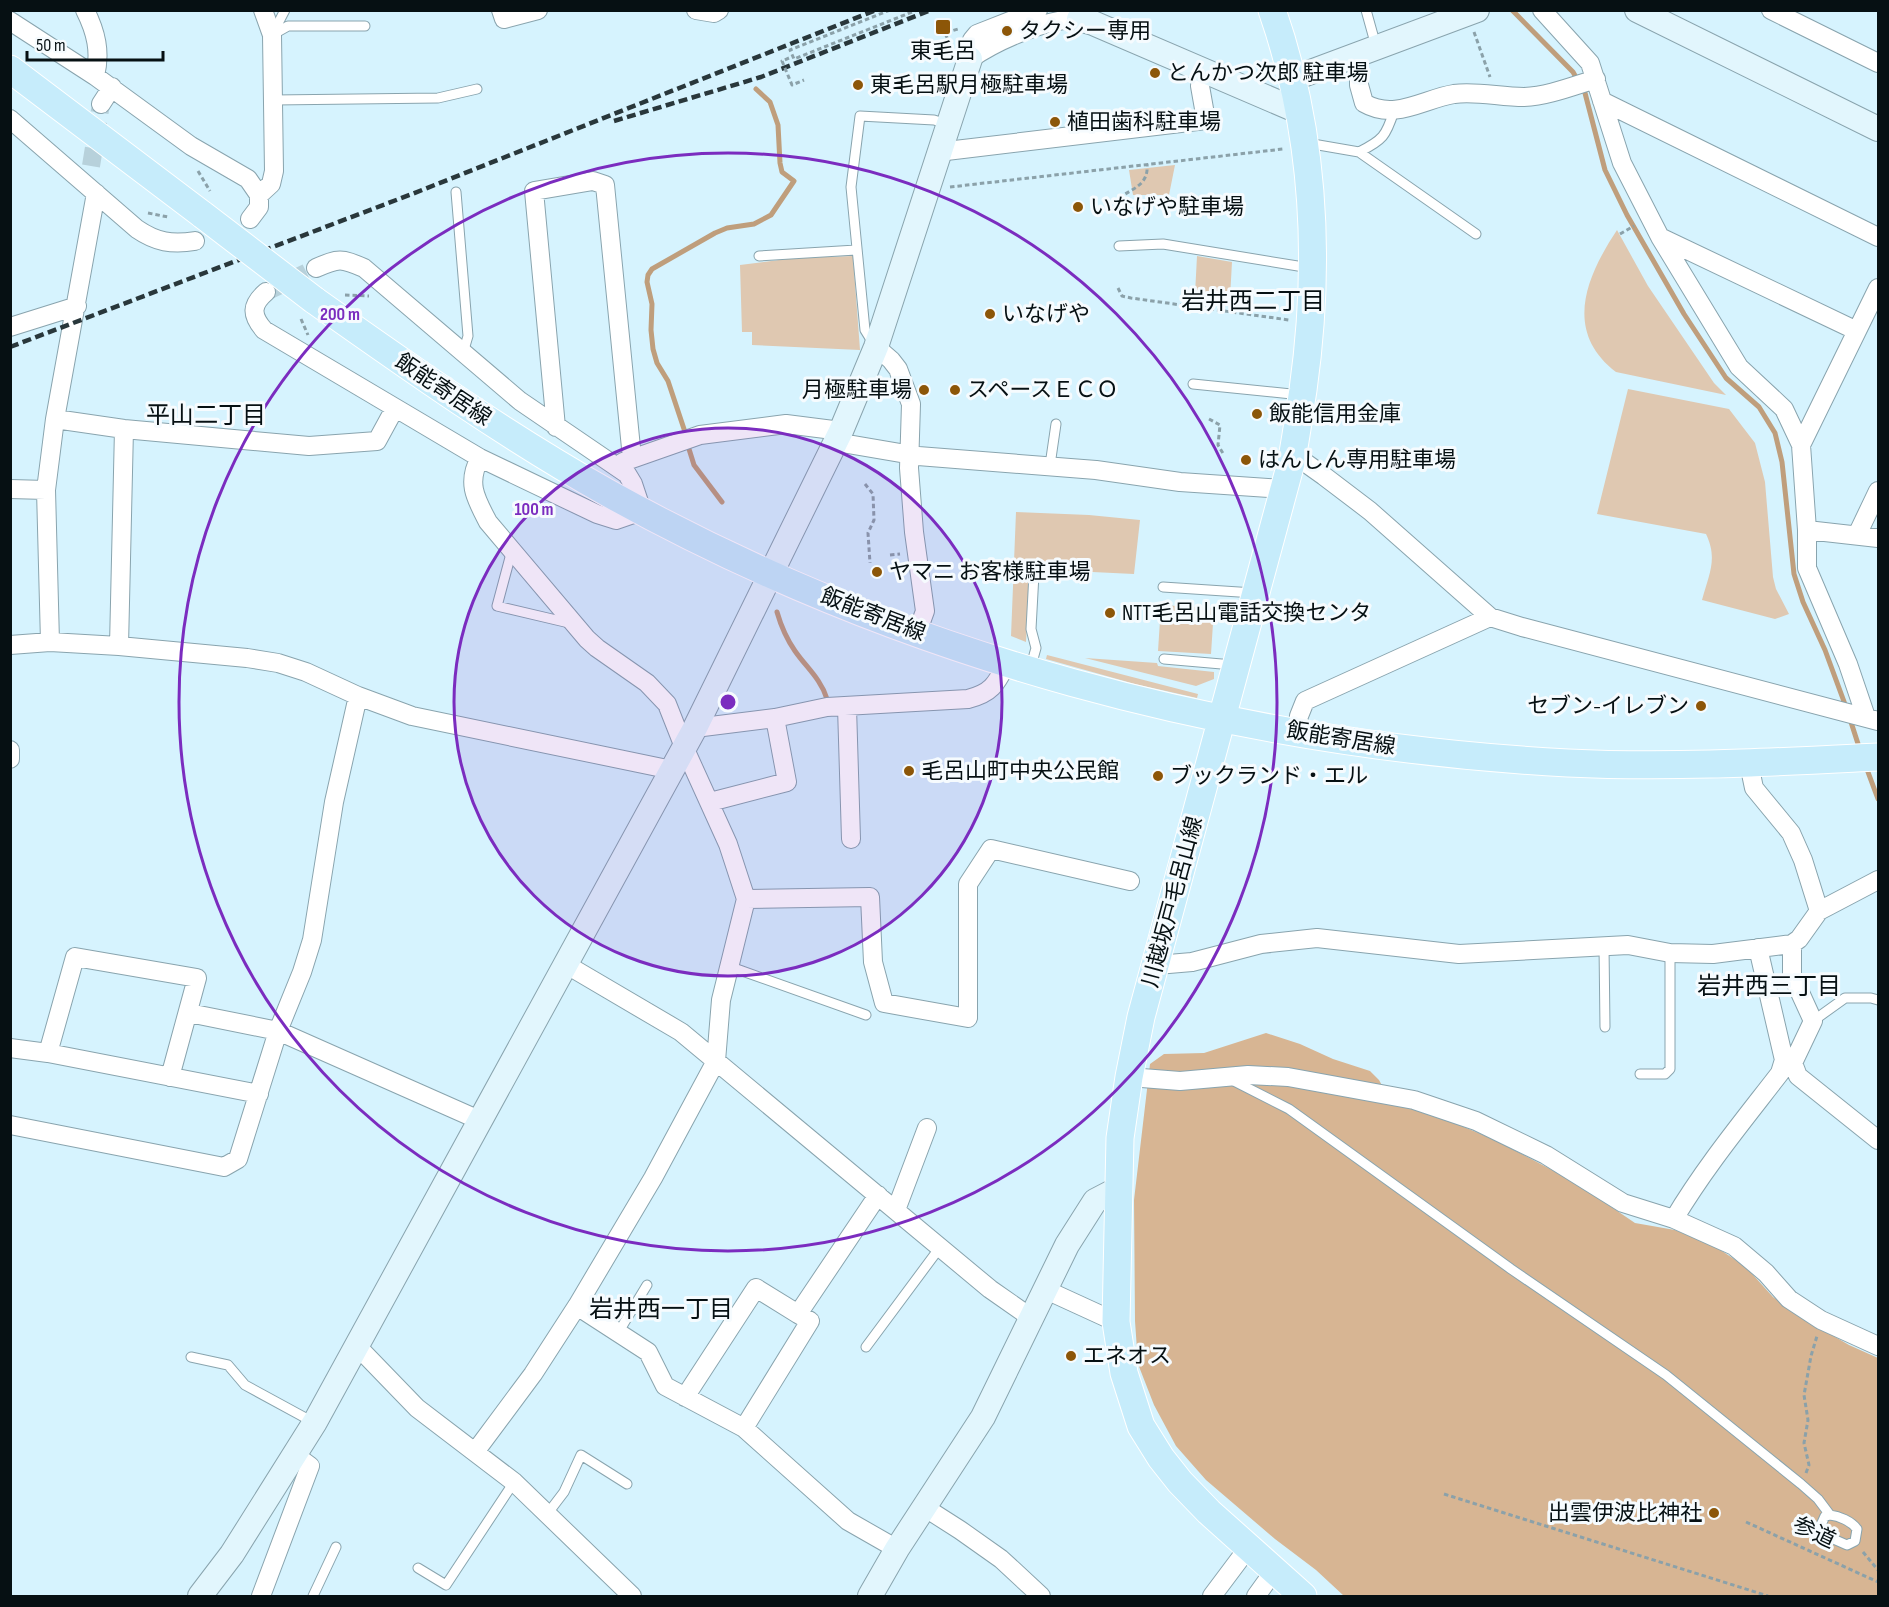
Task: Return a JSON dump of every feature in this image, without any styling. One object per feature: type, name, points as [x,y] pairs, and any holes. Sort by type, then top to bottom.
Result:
[{"type":"main road","name":"川越坂戸毛呂山線","points":[[1272,10],[1292,79],[1298,111],[1293,145],[1312,217],[1314,269],[1302,396],[1293,454],[1284,489],[1157,965],[1141,1017],[1120,1138],[1116,1322],[1124,1373],[1141,1426],[1161,1458],[1180,1482],[1248,1548],[1303,1596]]},
{"type":"main road","name":"飯能寄居線","points":[[10,69],[208,206],[314,300],[418,375],[484,419],[642,511],[770,573],[917,633],[1018,667],[1151,704],[1366,745],[1500,758],[1619,764],[1749,764],[1878,757]]},
{"type":"street","points":[[85,10],[99,50],[99,62],[95,76]]},
{"type":"street","points":[[259,195],[272,184],[274,171],[272,35],[263,10]]},
{"type":"street","points":[[501,10],[504,19],[538,10]]},
{"type":"street","points":[[696,10],[714,13],[719,10]]},
{"type":"street","points":[[200,1596],[232,1554],[296,1455],[479,1120],[567,965],[689,737],[839,436],[876,347],[970,59],[972,40],[976,34],[1038,10]]},
{"type":"street","points":[[1542,10],[1590,63],[1592,80],[1602,100],[1622,163],[1660,237],[1739,367],[1784,409],[1801,445],[1807,530],[1807,568],[1872,719]]},
{"type":"street","points":[[1637,10],[1878,129]]},
{"type":"street","points":[[1771,10],[1804,18],[1878,63]]},
{"type":"street","points":[[970,59],[985,49],[1050,21],[1078,13],[1093,22],[1298,111]]},
{"type":"street","points":[[1292,79],[1368,51],[1474,18]]},
{"type":"street","points":[[10,21],[112,87],[191,146],[248,179],[259,195],[259,207],[250,219]]},
{"type":"street","points":[[1368,51],[1359,85],[1364,103],[1374,109],[1394,111],[1406,109],[1454,94],[1496,93],[1524,97],[1592,80]]},
{"type":"street","points":[[938,152],[1206,120],[1200,86],[1202,70]]},
{"type":"street","points":[[101,104],[112,87]]},
{"type":"street","points":[[1602,100],[1878,237]]},
{"type":"street","points":[[10,119],[85,172],[96,193],[136,229],[160,241],[177,244],[195,241]]},
{"type":"street","points":[[266,292],[258,299],[254,309],[256,321],[264,330],[480,458],[597,514],[616,520],[642,511],[624,462],[605,185],[593,182],[534,191],[556,427]]},
{"type":"street","points":[[50,642],[46,490],[55,419],[96,193]]},
{"type":"street","points":[[1660,237],[1857,331]]},
{"type":"street","points":[[316,268],[335,260],[347,261],[364,268],[520,401],[556,427],[624,462],[700,435],[786,424],[909,455],[1050,465],[1180,483],[1264,486],[1284,489]]},
{"type":"street","points":[[1801,445],[1878,288]]},
{"type":"street","points":[[10,327],[76,306]]},
{"type":"street","points":[[876,347],[898,369],[911,404],[909,455],[914,532],[925,611],[917,633]]},
{"type":"street","points":[[55,419],[124,429],[309,446],[377,441],[395,408]]},
{"type":"street","points":[[119,646],[124,429]]},
{"type":"street","points":[[1293,454],[1370,512],[1490,617],[1872,719]]},
{"type":"street","points":[[475,1452],[533,1374],[578,1306],[653,1178],[716,1061],[722,1000],[746,898],[728,844],[710,802],[689,737],[667,704],[647,684],[597,648],[574,624],[488,522],[477,500],[472,481],[474,468],[480,458]]},
{"type":"street","points":[[10,489],[46,490]]},
{"type":"street","points":[[1857,535],[1878,491]]},
{"type":"street","points":[[1807,530],[1878,538]]},
{"type":"street","points":[[1297,733],[1299,716],[1305,702],[1490,617]]},
{"type":"street","points":[[11,647],[50,642],[119,646],[278,663],[306,672],[358,696],[412,716],[672,770]]},
{"type":"street","points":[[689,737],[827,707],[968,699],[982,695],[1018,667]]},
{"type":"street","points":[[10,1125],[224,1167],[238,1159],[278,1031],[302,972],[312,940],[334,802],[358,696]]},
{"type":"street","points":[[847,707],[851,839]]},
{"type":"street","points":[[710,802],[787,782],[775,718]]},
{"type":"street","points":[[10,750],[10,759]]},
{"type":"street","points":[[1749,764],[1754,788],[1791,833],[1803,860],[1819,911]]},
{"type":"street","points":[[746,898],[870,897],[873,962],[884,1004],[968,1018],[968,884],[991,849],[1130,881]]},
{"type":"street","points":[[1157,965],[1192,963],[1261,944],[1317,938],[1459,954],[1628,945],[1670,953],[1713,954],[1792,944],[1799,939],[1819,911],[1878,880]]},
{"type":"street","points":[[1792,944],[1792,975],[1813,1021],[1792,1063],[1798,1076],[1878,1140]]},
{"type":"street","points":[[1674,1219],[1713,1159],[1780,1073],[1784,1060],[1758,948]]},
{"type":"street","points":[[48,1053],[75,957],[197,978],[170,1077]]},
{"type":"street","points":[[567,965],[681,1032],[990,1288],[1030,1317]]},
{"type":"street","points":[[189,1013],[278,1031],[479,1120]]},
{"type":"street","points":[[10,1048],[48,1053],[259,1094]]},
{"type":"street","points":[[1129,1077],[1180,1081],[1248,1075],[1288,1077],[1414,1100],[1476,1121],[1546,1155],[1623,1203],[1674,1219],[1734,1246],[1766,1273],[1789,1299],[1821,1320],[1878,1346]]},
{"type":"street","points":[[896,1210],[927,1128]]},
{"type":"street","points":[[870,1596],[897,1549],[983,1417],[1067,1245],[1095,1201],[1120,1188]]},
{"type":"street","points":[[798,1314],[878,1195]]},
{"type":"street","points":[[685,1397],[756,1288],[810,1321],[744,1428]]},
{"type":"street","points":[[1044,1289],[1116,1322]]},
{"type":"street","points":[[578,1306],[648,1352],[665,1386],[744,1428],[848,1521],[897,1549]]},
{"type":"street","points":[[357,1346],[417,1408],[514,1482],[632,1596]]},
{"type":"street","points":[[261,1596],[310,1466],[296,1455]]},
{"type":"street","points":[[924,1507],[1001,1559],[1041,1596]]},
{"type":"street","points":[[1212,1596],[1248,1548]]},
{"type":"street","points":[[1256,1596],[1274,1571]]},
{"type":"lane","points":[[272,35],[285,10]]},
{"type":"lane","points":[[1366,10],[1368,51]]},
{"type":"lane","points":[[272,35],[288,26],[365,26]]},
{"type":"lane","points":[[274,100],[438,98],[477,88]]},
{"type":"lane","points":[[1359,152],[1372,146],[1387,133],[1394,111]]},
{"type":"lane","points":[[876,347],[865,330],[851,187],[860,116],[934,120],[947,124]]},
{"type":"lane","points":[[1293,145],[1359,152],[1476,234]]},
{"type":"lane","points":[[456,192],[468,336],[463,353]]},
{"type":"lane","points":[[1119,246],[1163,244],[1314,269]]},
{"type":"lane","points":[[759,255],[856,249]]},
{"type":"lane","points":[[1193,384],[1302,396]]},
{"type":"lane","points":[[1050,465],[1056,424]]},
{"type":"lane","points":[[512,550],[497,606],[574,624]]},
{"type":"lane","points":[[1018,667],[1036,648],[1031,629],[1034,574]]},
{"type":"lane","points":[[1163,587],[1256,593]]},
{"type":"lane","points":[[1164,659],[1237,666]]},
{"type":"lane","points":[[1604,946],[1605,1027]]},
{"type":"lane","points":[[1640,1074],[1665,1074],[1670,1069],[1670,953]]},
{"type":"lane","points":[[731,967],[866,1015]]},
{"type":"lane","points":[[1813,1021],[1845,998],[1878,1000]]},
{"type":"lane","points":[[1228,1077],[1289,1109],[1510,1269],[1666,1375],[1801,1484],[1818,1499],[1830,1515]]},
{"type":"lane","points":[[866,1347],[941,1246]]},
{"type":"lane","points":[[618,1333],[647,1285]]},
{"type":"lane","points":[[191,1357],[228,1365],[245,1385],[315,1422]]},
{"type":"lane","points":[[548,1513],[564,1492],[581,1455],[627,1484]]},
{"type":"lane","points":[[418,1568],[446,1585],[514,1482]]},
{"type":"lane","points":[[1826,1516],[1838,1516],[1854,1525],[1857,1529],[1855,1541],[1847,1545],[1822,1534],[1821,1525],[1826,1516]]},
{"type":"lane","points":[[313,1596],[336,1547]]},
{"type":"path","points":[[792,58],[790,50],[890,10]]},
{"type":"path","points":[[804,80],[792,85],[782,61],[917,10]]},
{"type":"path","points":[[1474,18],[1496,93]]},
{"type":"path","points":[[948,40],[945,33],[962,28]]},
{"type":"path","points":[[946,187],[1293,145]]},
{"type":"path","points":[[1119,198],[1140,186],[1148,170],[1147,164]]},
{"type":"path","points":[[198,170],[208,206]]},
{"type":"path","points":[[1118,288],[1122,296],[1131,298],[1299,322]]},
{"type":"path","points":[[343,295],[375,296]]},
{"type":"path","points":[[1209,418],[1220,425],[1218,445],[1224,455]]},
{"type":"path","points":[[866,484],[873,494],[874,520],[868,533],[870,563]]},
{"type":"path","points":[[1801,1484],[1809,1465],[1804,1443],[1808,1420],[1804,1395],[1821,1320]]},
{"type":"path","points":[[1444,1494],[1768,1596]]},
{"type":"path","name":"参道","points":[[1746,1522],[1878,1582]]},
{"type":"path","points":[[1855,1541],[1878,1570]]},
{"type":"shaded area","points":[[1175,165],[1169,195],[1133,195],[1129,170]]},
{"type":"shaded area","points":[[1617,230],[1648,286],[1714,383],[1726,395],[1616,372],[1600,356],[1589,339],[1585,321],[1585,303],[1596,266]]},
{"type":"shaded area","points":[[853,256],[860,350],[752,345],[752,332],[742,332],[740,265],[794,258]]},
{"type":"shaded area","points":[[1197,256],[1232,262],[1230,298],[1195,294]]},
{"type":"shaded area","points":[[1628,389],[1729,409],[1755,443],[1765,482],[1773,577],[1776,589],[1789,614],[1775,619],[1702,600],[1712,559],[1706,534],[1597,514]]},
{"type":"shaded area","points":[[1016,512],[1140,520],[1134,574],[1030,569],[1026,642],[1011,636]]},
{"type":"shaded area","points":[[1161,605],[1214,608],[1211,654],[1158,651]]},
{"type":"shaded area","points":[[1047,655],[1198,694],[1197,698],[1135,684],[1046,659]]},
{"type":"shaded area","points":[[1085,658],[1157,663],[1158,666],[1214,672],[1214,679],[1196,686]]},
{"type":"shaded area","points":[[1266,1033],[1370,1071],[1379,1080],[1391,1102],[1445,1119],[1495,1140],[1573,1181],[1635,1223],[1675,1230],[1716,1247],[1746,1267],[1773,1297],[1801,1317],[1849,1345],[1878,1358],[1878,1596],[1344,1596],[1316,1570],[1275,1539],[1206,1480],[1176,1446],[1154,1405],[1138,1364],[1135,1321],[1134,1200],[1150,1064],[1164,1054],[1204,1053]]},
{"type":"waterway","points":[[1512,10],[1573,72],[1585,93],[1605,170],[1627,215],[1684,314],[1726,378],[1759,407],[1775,433],[1782,462],[1794,574],[1803,602],[1825,650],[1846,707]]},
{"type":"waterway","points":[[685,432],[668,381],[657,363],[653,349],[652,304],[647,282],[648,275],[652,269],[715,233],[727,228],[754,224],[771,215],[794,181],[782,172],[778,125],[770,102],[756,89]]},
{"type":"waterway","points":[[689,449],[694,465],[722,502]]},
{"type":"waterway","points":[[777,612],[789,641],[817,679],[827,699]]},
{"type":"waterway","points":[[1850,719],[1860,750]]},
{"type":"waterway","points":[[1865,764],[1878,799]]},
{"type":"tunnel","points":[[91,166],[101,104]]},
{"type":"tunnel","points":[[266,292],[316,268]]},
{"type":"railway","points":[[10,347],[412,194],[876,10]]},
{"type":"railway","points":[[614,121],[761,77],[931,10]]},
{"type":"place","name":"東毛呂","points":[[943,27]]},
{"type":"place","name":"タクシー専用","points":[[1007,31]]},
{"type":"place","name":"とんかつ次郎 駐車場","points":[[1155,73]]},
{"type":"place","name":"東毛呂駅月極駐車場","points":[[858,85]]},
{"type":"place","name":"植田歯科駐車場","points":[[1055,122]]},
{"type":"place","name":"いなげや駐車場","points":[[1078,207]]},
{"type":"place","name":"いなげや","points":[[990,314]]},
{"type":"place","name":"月極駐車場","points":[[924,390]]},
{"type":"place","name":"スペースＥＣＯ","points":[[955,390]]},
{"type":"place","name":"飯能信用金庫","points":[[1257,414]]},
{"type":"place","name":"はんしん専用駐車場","points":[[1246,460]]},
{"type":"place","name":"ヤマニ お客様駐車場","points":[[877,572]]},
{"type":"place","name":"NTT毛呂山電話交換センタ","points":[[1110,613]]},
{"type":"place","name":"セブン-イレブン","points":[[1701,706]]},
{"type":"place","name":"毛呂山町中央公民館","points":[[909,771]]},
{"type":"place","name":"ブックランド・エル","points":[[1158,776]]},
{"type":"place","name":"エネオス","points":[[1071,1356]]},
{"type":"place","name":"出雲伊波比神社","points":[[1714,1513]]},
{"type":"district","name":"岩井西二丁目","points":[[1253,301]]},
{"type":"district","name":"平山二丁目","points":[[206,415]]},
{"type":"district","name":"岩井西三丁目","points":[[1769,986]]},
{"type":"district","name":"岩井西一丁目","points":[[661,1309]]}]
